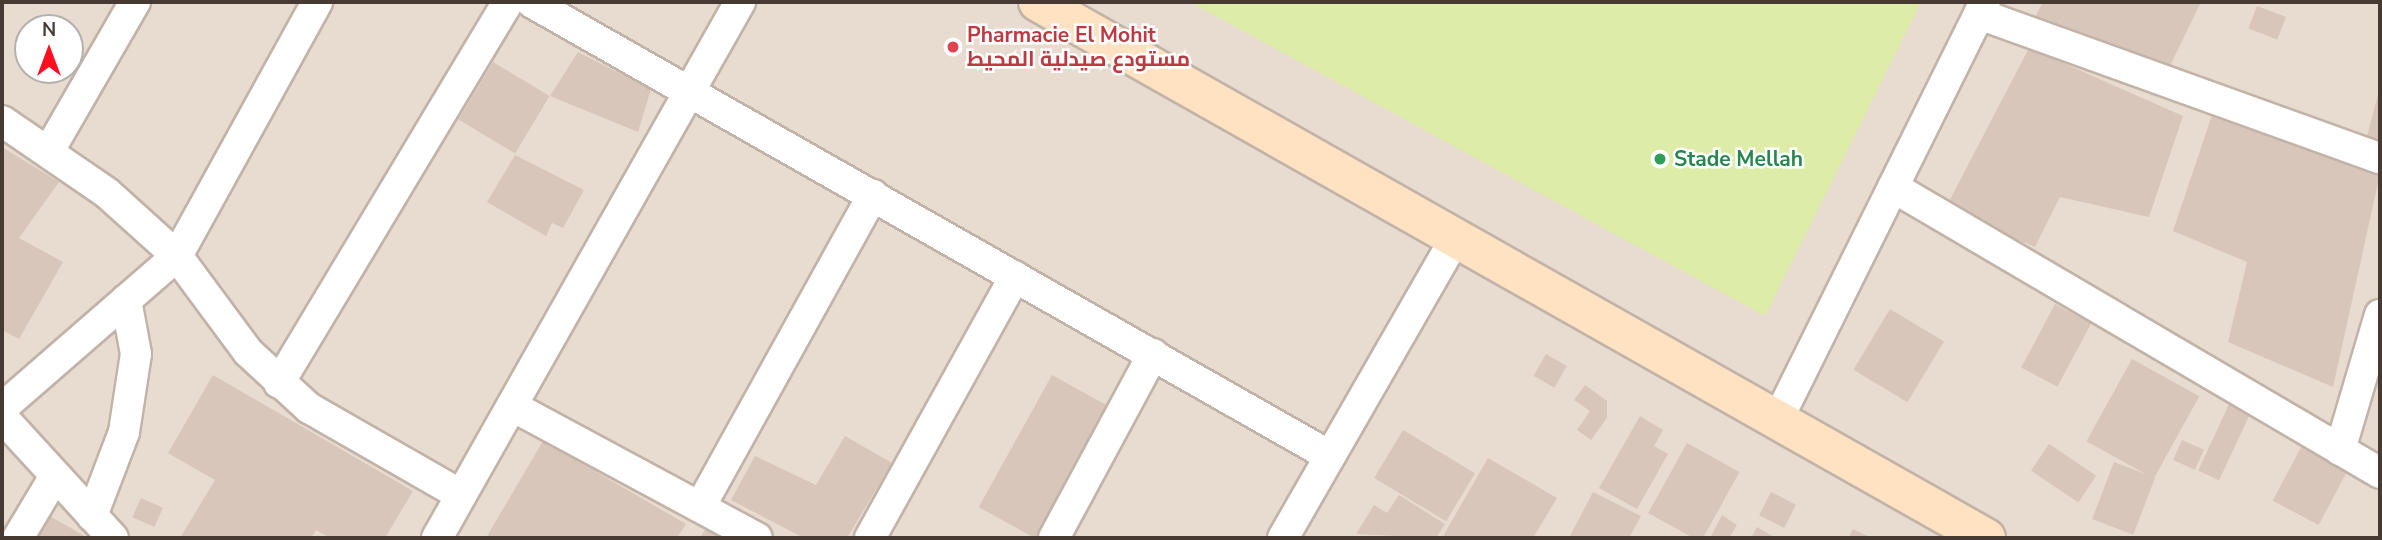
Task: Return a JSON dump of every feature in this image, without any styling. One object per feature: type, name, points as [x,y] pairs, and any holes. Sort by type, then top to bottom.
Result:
[{"type":"main road","points":[[1041,3],[1986,538]]},
{"type":"street","points":[[50,149],[135,2]]},
{"type":"street","points":[[2,408],[177,256],[317,2]]},
{"type":"street","points":[[279,383],[508,2]]},
{"type":"street","points":[[531,2],[1330,456]]},
{"type":"street","points":[[437,538],[740,2]]},
{"type":"street","points":[[1777,421],[1982,8],[2380,158]]},
{"type":"street","points":[[2,121],[50,149],[177,256],[279,383],[309,408],[461,495]]},
{"type":"street","points":[[1893,187],[2380,473]]},
{"type":"street","points":[[699,507],[873,195]]},
{"type":"street","points":[[1283,538],[1456,237]]},
{"type":"street","points":[[870,538],[1015,276]]},
{"type":"street","points":[[92,516],[124,432],[136,354],[126,300]]},
{"type":"street","points":[[2340,450],[2369,391],[2380,315]]},
{"type":"street","points":[[1054,538],[1153,354]]},
{"type":"street","points":[[512,405],[757,538]]},
{"type":"street","points":[[2,417],[113,538]]},
{"type":"street","points":[[18,538],[55,476]]},
{"type":"shaded area","points":[[2,2],[2380,2],[2380,538],[2,538]]},
{"type":"green space","name":"Stade Mellah","points":[[1190,2],[1921,2],[1765,316]]},
{"type":"building","points":[[2043,2],[2201,2],[2169,68],[2035,17]]},
{"type":"building","points":[[2257,6],[2286,17],[2277,40],[2248,28]]},
{"type":"building","points":[[2029,48],[2183,116],[2149,217],[2060,197],[2035,247],[1945,209]]},
{"type":"building","points":[[578,52],[651,89],[638,132],[550,96]]},
{"type":"building","points":[[493,62],[550,96],[515,153],[458,119]]},
{"type":"building","points":[[2380,91],[2380,140],[2367,136]]},
{"type":"building","points":[[2212,115],[2380,174],[2333,387],[2228,342],[2247,262],[2173,231]]},
{"type":"building","points":[[2,147],[59,182],[19,238],[63,262],[19,339],[2,330]]},
{"type":"building","points":[[515,155],[584,190],[563,228],[552,223],[546,236],[487,202]]},
{"type":"building","points":[[2055,304],[2091,323],[2057,387],[2021,368]]},
{"type":"building","points":[[1890,309],[1944,341],[1907,402],[1853,370]]},
{"type":"building","points":[[1546,354],[1567,366],[1554,388],[1534,376]]},
{"type":"building","points":[[2132,359],[2199,396],[2154,479],[2086,441]]},
{"type":"building","points":[[213,375],[413,491],[385,538],[330,538],[316,530],[311,538],[180,538],[215,480],[168,453]]},
{"type":"building","points":[[1052,375],[1108,406],[1035,538],[979,507]]},
{"type":"building","points":[[1585,385],[1607,401],[1607,418],[1591,440],[1577,430],[1590,411],[1574,400]]},
{"type":"building","points":[[2232,398],[2253,408],[2219,480],[2198,471]]},
{"type":"building","points":[[1640,416],[1663,430],[1654,446],[1668,454],[1637,509],[1599,488]]},
{"type":"building","points":[[1403,430],[1475,473],[1446,521],[1374,478]]},
{"type":"building","points":[[845,436],[892,463],[847,538],[804,538],[731,500],[755,456],[816,485]]},
{"type":"building","points":[[2306,438],[2352,462],[2319,525],[2273,501]]},
{"type":"building","points":[[2182,440],[2204,450],[2195,470],[2173,460]]},
{"type":"building","points":[[543,441],[686,524],[677,538],[486,538]]},
{"type":"building","points":[[1687,443],[1739,472],[1703,538],[1693,538],[1648,513]]},
{"type":"building","points":[[2049,444],[2096,476],[2078,502],[2031,471]]},
{"type":"building","points":[[1488,458],[1557,498],[1533,538],[1442,538]]},
{"type":"building","points":[[2114,462],[2155,478],[2133,535],[2092,519]]},
{"type":"building","points":[[1593,492],[1641,516],[1629,538],[1569,538]]},
{"type":"building","points":[[1771,492],[1796,505],[1784,528],[1759,515]]},
{"type":"building","points":[[1399,495],[1445,524],[1436,538],[1356,534],[1374,505],[1387,513]]},
{"type":"building","points":[[141,498],[163,508],[154,527],[132,517]]},
{"type":"building","points":[[46,514],[88,538],[31,538]]},
{"type":"building","points":[[1722,515],[1737,525],[1729,538],[1710,538]]},
{"type":"building","points":[[1757,527],[1776,538],[1751,538]]},
{"type":"building","points":[[706,528],[722,538],[700,538]]},
{"type":"building","points":[[1853,529],[1872,538],[1848,538]]},
{"type":"place","name":"Pharmacie El Mohit مستودع صيدلية المحيط","points":[[953,47]]},
{"type":"place","name":"Stade Mellah","points":[[1660,159]]}]
